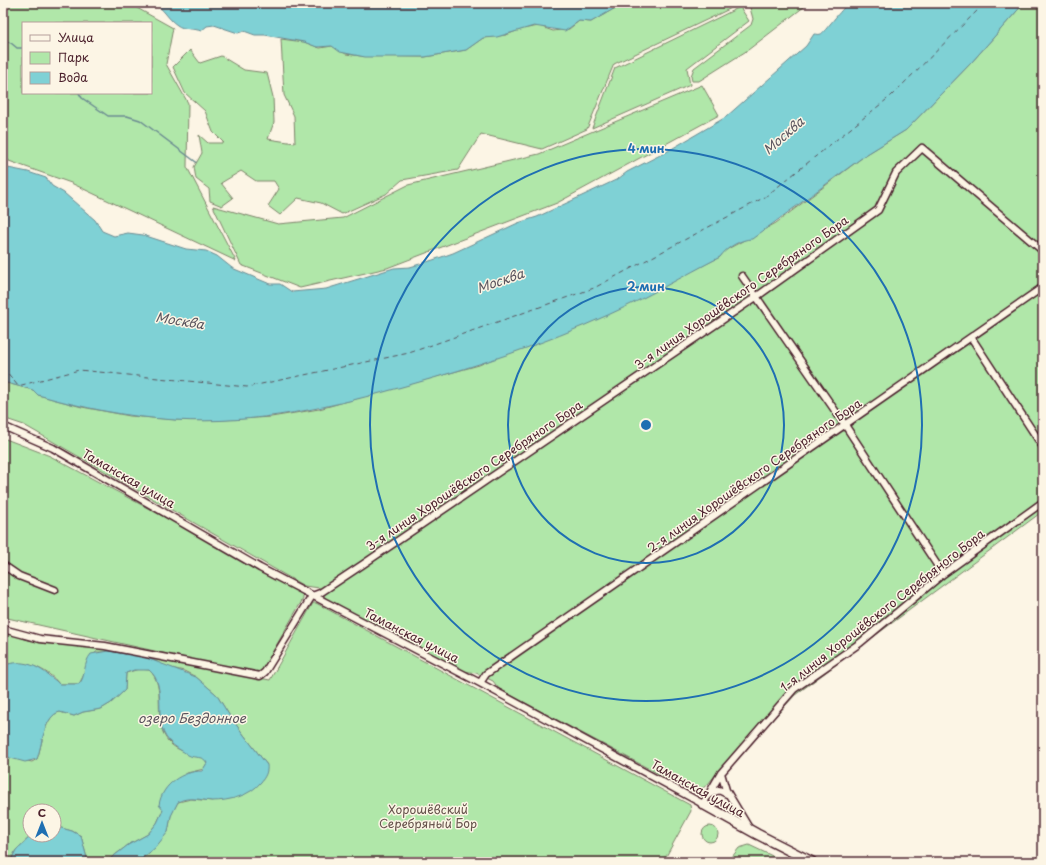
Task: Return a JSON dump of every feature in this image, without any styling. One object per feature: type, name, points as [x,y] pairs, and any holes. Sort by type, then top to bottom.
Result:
[{"type":"street","name":"3-я линия Хорошёвского Серебряного Бора","points":[[312,596],[320,593],[356,569],[756,297],[878,210],[896,173],[922,148],[1043,252]]},
{"type":"street","points":[[742,276],[846,425],[943,574]]},
{"type":"street","name":"2-я линия Хорошёвского Серебряного Бора","points":[[480,683],[486,674],[1043,287]]},
{"type":"street","points":[[971,337],[1043,447]]},
{"type":"street","name":"Таманская улица","points":[[3,426],[53,448],[312,596],[705,800],[739,820],[757,834],[812,862]]},
{"type":"street","name":"1-я линия Хорошёвского Серебряного Бора","points":[[705,800],[721,773],[794,690],[860,643],[943,574],[1043,502]]},
{"type":"street","points":[[3,565],[19,576],[55,590]]},
{"type":"street","points":[[3,628],[40,639],[105,646],[260,676],[265,672],[312,596]]},
{"type":"street","points":[[721,773],[724,785],[739,820]]},
{"type":"street","points":[[705,800],[715,791],[719,790],[728,795]]},
{"type":"green space","points":[[3,3],[128,3],[173,28],[166,64],[188,103],[187,167],[236,261],[71,183],[9,161],[3,152]]},
{"type":"green space","points":[[624,3],[742,3],[614,64],[587,129],[542,149],[481,134],[458,170],[402,180],[386,194],[342,214],[321,203],[298,198],[280,215],[268,206],[279,189],[274,181],[256,181],[241,171],[221,183],[233,198],[222,206],[210,201],[209,189],[196,179],[194,167],[202,153],[199,135],[208,143],[224,143],[213,132],[205,111],[185,93],[173,67],[190,50],[200,63],[221,56],[244,70],[267,73],[273,97],[274,122],[268,139],[295,143],[294,116],[284,95],[281,39],[304,42],[320,48],[332,46],[346,54],[361,56],[425,57],[466,50],[483,38],[506,35],[522,29],[539,26],[553,31],[569,29],[579,21],[591,22]]},
{"type":"green space","points":[[743,3],[809,3],[748,50],[699,81],[692,81],[691,76],[694,68],[751,25],[753,19],[749,4]]},
{"type":"green space","points":[[1024,3],[1043,3],[1043,511],[795,695],[727,770],[722,767],[708,784],[699,791],[687,789],[499,689],[493,681],[476,673],[464,671],[326,599],[320,588],[304,586],[24,425],[3,418],[3,382],[33,390],[38,395],[82,407],[130,416],[177,420],[222,420],[271,417],[319,409],[479,365],[670,282],[720,257],[724,251],[776,223],[867,154],[906,130],[971,63]]},
{"type":"green space","points":[[740,7],[749,21],[687,68],[690,85],[592,128],[615,68]]},
{"type":"green space","points":[[702,85],[719,115],[557,203],[387,268],[300,288],[241,265],[213,206],[278,224],[343,218],[408,185],[539,154]]},
{"type":"green space","points":[[3,438],[50,456],[303,591],[303,599],[261,672],[257,674],[3,617]]},
{"type":"green space","name":"Хорошёвский Серебряный Бор","points":[[313,603],[316,603],[690,805],[691,811],[663,862],[138,862],[168,832],[171,815],[178,802],[191,799],[213,801],[267,765],[231,718],[216,694],[196,677],[184,671],[167,667],[153,660],[114,652],[96,652],[79,684],[59,684],[41,669],[26,664],[10,664],[3,667],[3,632],[29,640],[87,646],[270,680]]},
{"type":"green space","points":[[139,669],[149,670],[155,677],[158,685],[163,733],[168,741],[176,748],[206,759],[207,763],[204,769],[187,773],[165,790],[163,810],[157,823],[148,834],[128,845],[106,862],[88,862],[81,836],[72,831],[62,828],[62,803],[22,803],[22,843],[23,843],[16,850],[10,862],[3,862],[3,756],[32,762],[37,759],[44,732],[50,719],[55,714],[60,712],[74,716],[83,712],[101,709],[111,703],[125,690],[126,673]]},
{"type":"green space","points":[[710,826],[717,831],[718,834],[713,841],[710,842],[703,837],[702,834],[707,827]]},
{"type":"green space","points":[[749,845],[785,862],[728,862],[739,848]]},
{"type":"water","points":[[154,3],[624,3],[591,22],[579,21],[565,31],[534,26],[497,37],[483,38],[466,50],[425,57],[365,57],[340,52],[332,46],[317,47],[304,42],[265,35],[255,35],[244,31],[238,33],[214,25],[207,26],[201,31],[182,28],[174,23],[161,8]]},
{"type":"water","name":"Москва","points":[[849,3],[1024,3],[971,63],[906,130],[867,154],[752,239],[748,239],[734,245],[726,250],[720,257],[650,294],[584,326],[485,362],[380,393],[294,413],[235,420],[205,421],[140,417],[72,404],[38,395],[33,390],[3,382],[3,167],[28,172],[46,178],[52,186],[64,193],[95,220],[102,231],[114,236],[128,233],[143,235],[186,249],[206,251],[217,256],[232,268],[270,284],[280,284],[292,292],[326,289],[394,268],[410,267],[453,253],[518,223],[537,217],[618,179],[627,172],[668,151],[726,117],[806,46],[814,34],[823,33]]},
{"type":"water","name":"озеро Бездонное","points":[[108,651],[144,657],[196,677],[216,694],[231,718],[267,765],[267,772],[265,776],[256,787],[239,797],[212,801],[186,799],[178,802],[171,816],[168,832],[155,848],[138,862],[106,862],[128,845],[148,834],[157,823],[163,810],[159,805],[164,791],[174,780],[188,773],[202,771],[207,763],[203,759],[188,755],[176,747],[169,741],[164,733],[161,724],[158,685],[155,677],[149,670],[134,670],[126,673],[125,690],[111,703],[101,709],[83,712],[74,716],[60,712],[55,714],[50,719],[44,732],[37,759],[25,762],[3,756],[3,666],[15,663],[32,665],[42,670],[59,684],[79,684],[83,678],[88,658],[91,654]]},
{"type":"water","points":[[62,828],[72,831],[81,836],[88,862],[10,862],[16,850],[23,843],[62,843]]},
{"type":"waterway","points":[[3,34],[6,41],[17,48],[22,48]]},
{"type":"waterway","points":[[80,94],[82,98],[108,116],[127,116],[140,120],[196,162]]},
{"type":"ferry route","points":[[3,367],[18,386],[79,370],[247,387],[409,353],[594,288],[765,197],[891,96],[985,3]]}]
